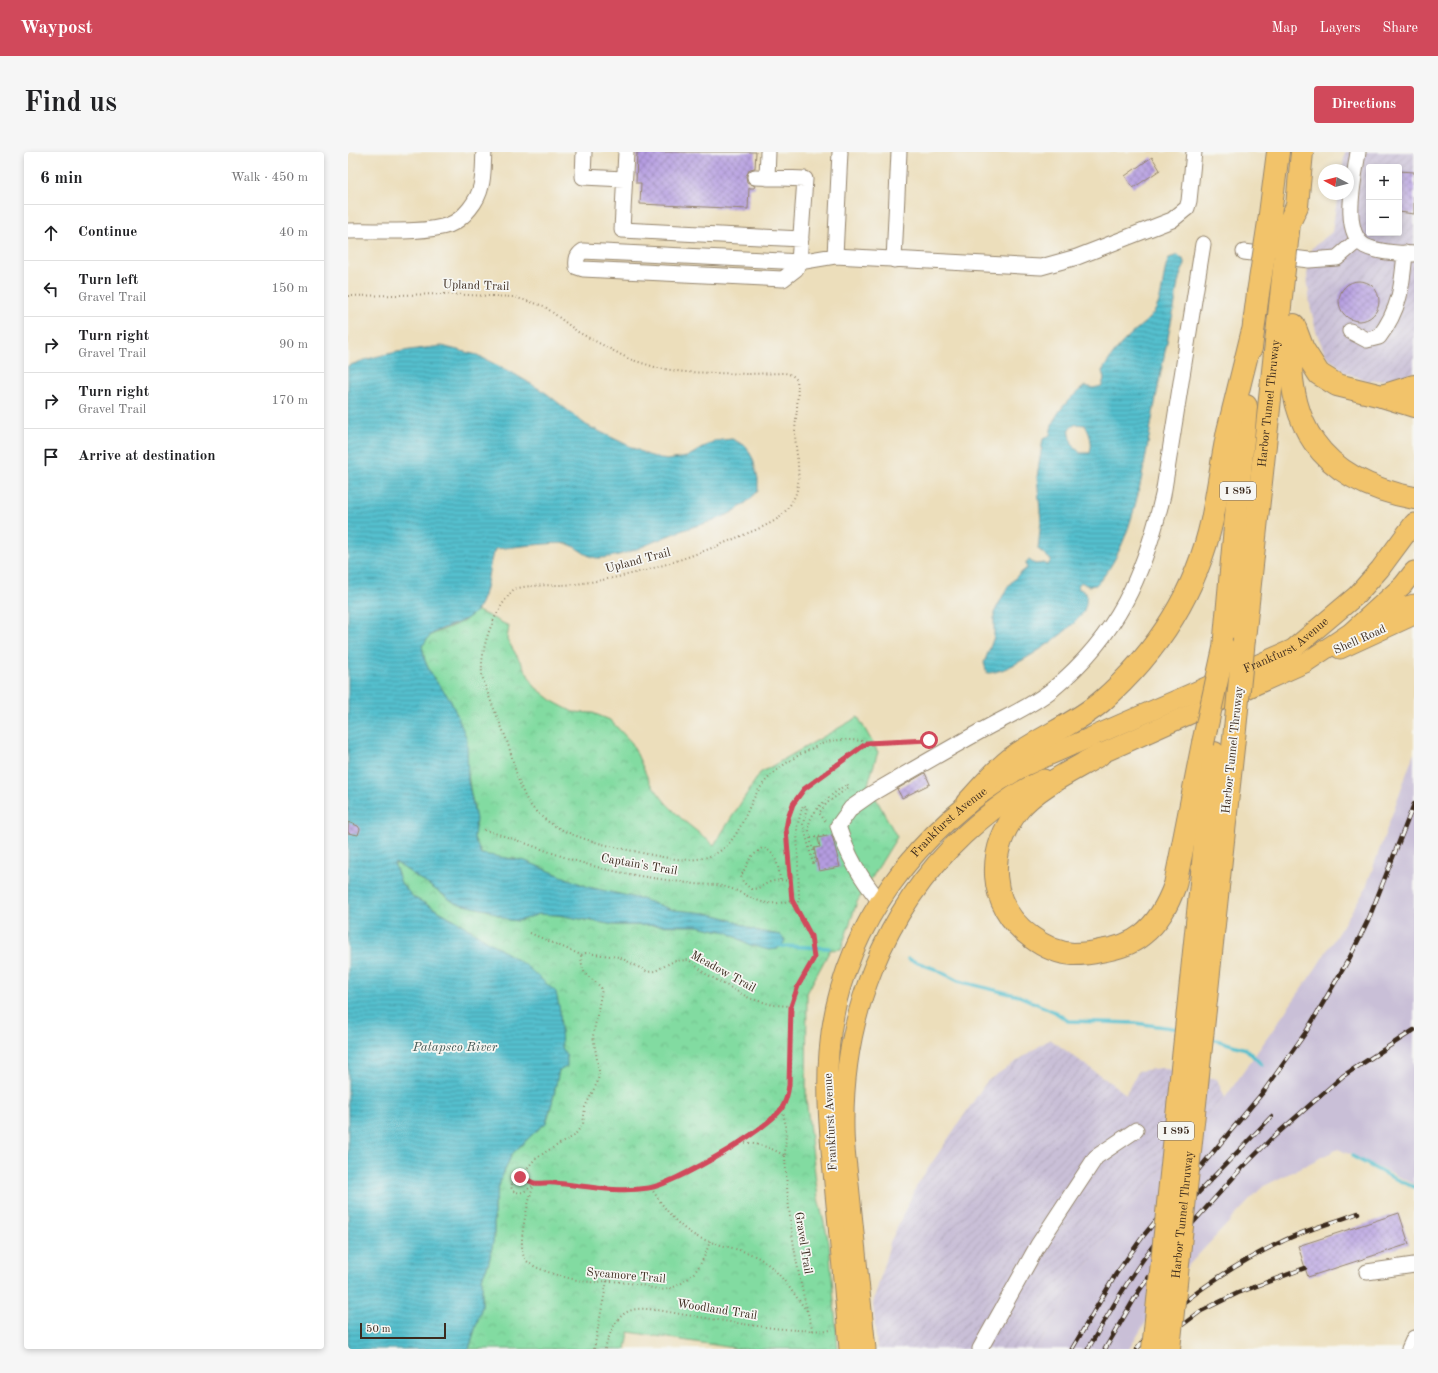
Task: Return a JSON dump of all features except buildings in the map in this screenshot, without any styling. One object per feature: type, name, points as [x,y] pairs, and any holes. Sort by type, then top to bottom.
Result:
[{"type":"highway","name":"Harbor Tunnel Thruway","points":[[1218,737],[1244,639],[1288,298],[1289,219],[1278,152]]},
{"type":"highway","name":"Harbor Tunnel Thruway","points":[[1169,1349],[1207,914],[1224,648],[1252,334],[1258,294],[1289,219],[1302,152]]},
{"type":"highway","points":[[1288,298],[1302,349],[1319,374],[1337,386],[1382,396],[1414,406]]},
{"type":"highway","points":[[1293,320],[1289,355],[1294,396],[1306,431],[1316,446],[1330,462],[1348,475],[1385,491],[1414,498]]},
{"type":"highway","points":[[967,803],[1009,760],[1084,714],[1100,702],[1127,677],[1170,624],[1195,577],[1204,550],[1212,520],[1228,431],[1252,334]]},
{"type":"highway","points":[[1382,396],[1414,386]]},
{"type":"highway","points":[[1099,755],[1030,797],[1010,821],[1000,843],[996,862],[996,882],[999,896],[1012,918],[1024,931],[1039,942],[1058,950],[1073,954],[1108,950],[1129,943],[1142,936],[1155,923],[1167,906],[1176,885],[1218,737]]},
{"type":"highway","name":"Harbor Tunnel Thruway","points":[[1153,1349],[1207,914]]},
{"type":"main road","name":"Frankfurst Avenue","points":[[850,1349],[829,1131],[827,1091],[829,1050],[835,1011],[846,971],[879,900],[926,840],[967,803],[1003,778],[1025,766],[1299,656],[1380,569],[1414,522]]},
{"type":"main road","name":"Frankfurst Avenue","points":[[866,1349],[844,1130],[845,1090],[852,1038],[868,978],[881,947],[920,883],[943,855],[979,821],[1008,799],[1032,784],[1099,755],[1299,656],[1350,633],[1375,612],[1403,585],[1414,571]]},
{"type":"main road","name":"Shell Road","points":[[1375,612],[1396,610],[1414,604]]},
{"type":"main road","name":"Shell Road","points":[[1299,656],[1354,644],[1414,615]]},
{"type":"main road","points":[[852,1038],[850,1020],[855,987],[861,968],[881,925],[884,913],[883,907],[879,900],[901,899],[920,883]]},
{"type":"street","points":[[348,231],[432,229],[450,224],[462,217],[475,201],[481,187],[484,152]]},
{"type":"street","points":[[584,152],[583,177],[624,179]]},
{"type":"street","points":[[626,152],[622,230],[801,239]]},
{"type":"street","points":[[768,152],[761,177],[805,179],[799,262],[796,269],[783,279],[583,269],[577,267],[576,261],[578,255],[583,251],[799,262],[835,256],[1041,267],[1077,257],[1172,220],[1186,208],[1192,180],[1194,152]]},
{"type":"street","points":[[835,256],[840,152]]},
{"type":"street","points":[[894,260],[899,152]]},
{"type":"street","points":[[1350,331],[1367,340],[1379,337],[1391,321],[1402,288],[1409,254],[1382,251],[1366,246],[1358,240],[1351,223],[1351,209],[1358,152]]},
{"type":"street","points":[[1244,252],[1309,260],[1337,258],[1358,240]]},
{"type":"street","points":[[879,900],[858,874],[843,842],[838,826],[851,808],[871,794],[1052,690],[1097,644],[1120,613],[1137,580],[1153,536],[1163,495],[1203,244]]},
{"type":"street","points":[[980,1349],[1038,1245],[1096,1157],[1136,1130]]},
{"type":"street","points":[[1367,1272],[1414,1265]]},
{"type":"street","points":[[1408,1349],[1414,1338]]},
{"type":"path","name":"Upland Trail","points":[[348,296],[444,294],[514,297],[544,306],[578,332],[629,359],[658,368],[684,372],[746,374],[785,373],[792,375],[798,380],[795,442],[798,486],[794,499],[788,509],[779,517],[751,532],[665,565],[620,577],[582,584],[534,586],[514,590],[500,608],[484,650],[481,662],[482,675],[487,692],[500,721],[524,795],[539,815],[562,830],[581,837],[665,858],[686,860],[701,859],[713,855],[724,848],[735,834],[760,788],[770,776],[783,766],[819,745],[831,740],[842,739],[867,743]]},
{"type":"path","points":[[520,1177],[535,1183],[547,1182],[613,1190],[651,1188],[670,1181],[740,1142],[766,1123],[782,1108],[787,1098],[789,1085],[791,1006],[798,986],[814,958],[811,936],[792,900],[786,829],[793,804],[804,789],[867,743],[966,739]]},
{"type":"path","points":[[796,910],[799,892],[798,827],[803,805],[807,807],[803,824],[813,863],[816,863],[808,827],[825,800],[847,784],[849,787],[826,803],[819,813],[824,817]]},
{"type":"path","name":"Captain's Trail","points":[[484,830],[518,840],[562,857],[613,871],[721,886],[753,899],[775,904],[792,900]]},
{"type":"path","points":[[811,838],[828,834]]},
{"type":"path","points":[[780,880],[777,861],[766,848],[762,848],[751,857],[741,876],[743,882],[751,889],[757,889],[769,883],[780,880],[791,881]]},
{"type":"path","name":"Meadow Trail","points":[[530,933],[581,955],[586,953],[619,957],[648,972],[655,971],[674,961],[689,960],[706,974],[749,998],[773,1005],[791,1006]]},
{"type":"path","points":[[535,1183],[526,1191],[517,1193],[512,1190],[510,1186],[515,1178],[520,1177],[534,1160],[574,1136],[583,1124],[585,1107],[598,1081],[599,1071],[593,1036],[602,989],[592,981],[584,971],[581,955]]},
{"type":"path","name":"Gravel Trail","points":[[782,1108],[786,1126],[785,1156],[790,1228],[807,1311],[813,1331]]},
{"type":"path","points":[[740,1142],[775,1149],[785,1156]]},
{"type":"path","name":"Sycamore Trail","points":[[535,1183],[523,1227],[524,1257],[529,1264],[578,1280],[638,1284],[660,1290],[671,1288],[689,1279],[698,1271],[705,1258],[710,1241]]},
{"type":"path","points":[[651,1188],[681,1226],[695,1236],[746,1253],[765,1262],[807,1311]]},
{"type":"path","points":[[594,1349],[607,1281]]},
{"type":"path","name":"Woodland Trail","points":[[605,1349],[614,1326],[621,1316],[631,1310],[650,1310],[780,1329],[813,1331],[848,1329]]},
{"type":"shaded area","points":[[1345,152],[1414,152],[1414,371],[1403,378],[1369,381],[1346,373],[1325,354],[1316,331],[1310,305],[1307,275],[1311,249],[1332,232],[1337,200],[1354,200],[1354,164],[1343,164]]},
{"type":"shaded area","points":[[1414,753],[1414,1184],[1338,1149],[1262,1187],[1184,1270],[1156,1306],[1129,1349],[1037,1349],[1078,1279],[1124,1213],[1225,1098],[1316,968],[1365,890]]},
{"type":"shaded area","points":[[1050,1039],[1126,1094],[1138,1071],[1161,1068],[1217,1079],[1225,1098],[1124,1213],[1078,1279],[1037,1349],[877,1349],[873,1304],[890,1243],[917,1185],[987,1081]]},
{"type":"green space","points":[[476,610],[509,626],[507,639],[535,687],[554,702],[573,712],[593,713],[610,720],[632,743],[649,781],[665,802],[684,821],[714,845],[760,773],[858,717],[878,752],[868,784],[897,837],[857,902],[841,949],[830,950],[807,993],[806,1098],[818,1198],[829,1243],[838,1349],[741,1349],[629,1332],[626,1349],[469,1349],[482,1306],[482,1278],[489,1262],[494,1237],[494,1205],[501,1179],[512,1154],[546,1123],[559,1070],[567,1057],[506,953],[455,920],[413,897],[401,883],[394,863],[398,864],[455,903],[487,910],[509,920],[518,921],[539,914],[558,915],[615,925],[698,926],[727,932],[741,940],[780,935],[757,931],[726,918],[706,913],[673,910],[641,899],[588,887],[525,861],[481,854],[474,838],[474,806],[467,768],[450,699],[432,676],[425,661],[422,646],[431,635],[464,621]]},
{"type":"water","points":[[1178,255],[1183,259],[1185,265],[1179,278],[1141,480],[1128,528],[1120,549],[1109,569],[1096,585],[1088,586],[1081,582],[1077,587],[1086,593],[1086,598],[1083,612],[1075,622],[1052,641],[1024,660],[1009,667],[987,673],[984,663],[994,637],[994,613],[1008,586],[1027,568],[1026,562],[1029,560],[1035,564],[1044,563],[1048,565],[1051,560],[1038,549],[1041,521],[1037,477],[1043,439],[1050,435],[1051,428],[1058,414],[1073,396],[1085,386],[1093,388],[1102,386],[1104,378],[1102,371],[1114,353],[1156,309],[1159,303],[1165,270],[1169,258]],"holes":[[[1076,424],[1085,425],[1090,439],[1090,453],[1080,453],[1072,444],[1069,429]]]},
{"type":"water","name":"Patapsco River","points":[[442,346],[477,355],[516,375],[546,393],[586,425],[648,455],[666,460],[687,457],[714,441],[732,439],[746,446],[753,459],[758,479],[758,491],[737,509],[727,515],[683,530],[619,555],[596,558],[563,543],[495,549],[490,564],[484,597],[476,611],[466,619],[432,634],[422,646],[425,661],[432,676],[450,699],[467,739],[468,781],[476,819],[474,838],[481,854],[525,861],[588,887],[641,899],[673,910],[706,913],[726,918],[757,931],[780,935],[785,940],[777,949],[769,950],[750,945],[727,932],[698,926],[615,925],[558,915],[539,914],[518,921],[509,920],[487,910],[455,903],[398,864],[394,863],[401,883],[413,897],[455,920],[525,965],[556,992],[560,1011],[562,1047],[567,1057],[567,1067],[559,1070],[546,1123],[512,1154],[501,1179],[494,1205],[494,1237],[489,1262],[482,1278],[482,1306],[469,1349],[348,1349],[348,366],[383,355]]},
{"type":"waterway","points":[[776,944],[782,946],[829,948]]},
{"type":"waterway","points":[[908,959],[935,969],[958,981],[1019,996],[1055,1012],[1068,1021],[1135,1023],[1180,1029]]},
{"type":"waterway","points":[[1209,1038],[1246,1049],[1262,1065]]},
{"type":"waterway","points":[[1352,1156],[1391,1177],[1414,1187]]},
{"type":"railway","points":[[1072,1349],[1116,1274],[1144,1235],[1264,1091],[1306,1032],[1350,957],[1369,918],[1414,804]]},
{"type":"railway","points":[[1105,1349],[1139,1291],[1166,1253],[1239,1171],[1270,1140],[1343,1076],[1414,1030]]},
{"type":"railway","points":[[1088,1349],[1128,1282],[1168,1226],[1271,1117]]},
{"type":"railway","points":[[1137,1349],[1150,1333],[1184,1302],[1223,1274],[1263,1251],[1290,1238],[1358,1213]]},
{"type":"railway","points":[[1150,1349],[1201,1311],[1238,1293],[1305,1268]]},
{"type":"route","points":[[520,1177],[535,1183],[547,1182],[613,1190],[651,1188],[670,1181],[740,1142],[771,1119],[782,1108],[787,1098],[789,1085],[792,1000],[814,958],[811,936],[792,900],[786,829],[793,804],[804,789],[867,743],[929,740]]}]
